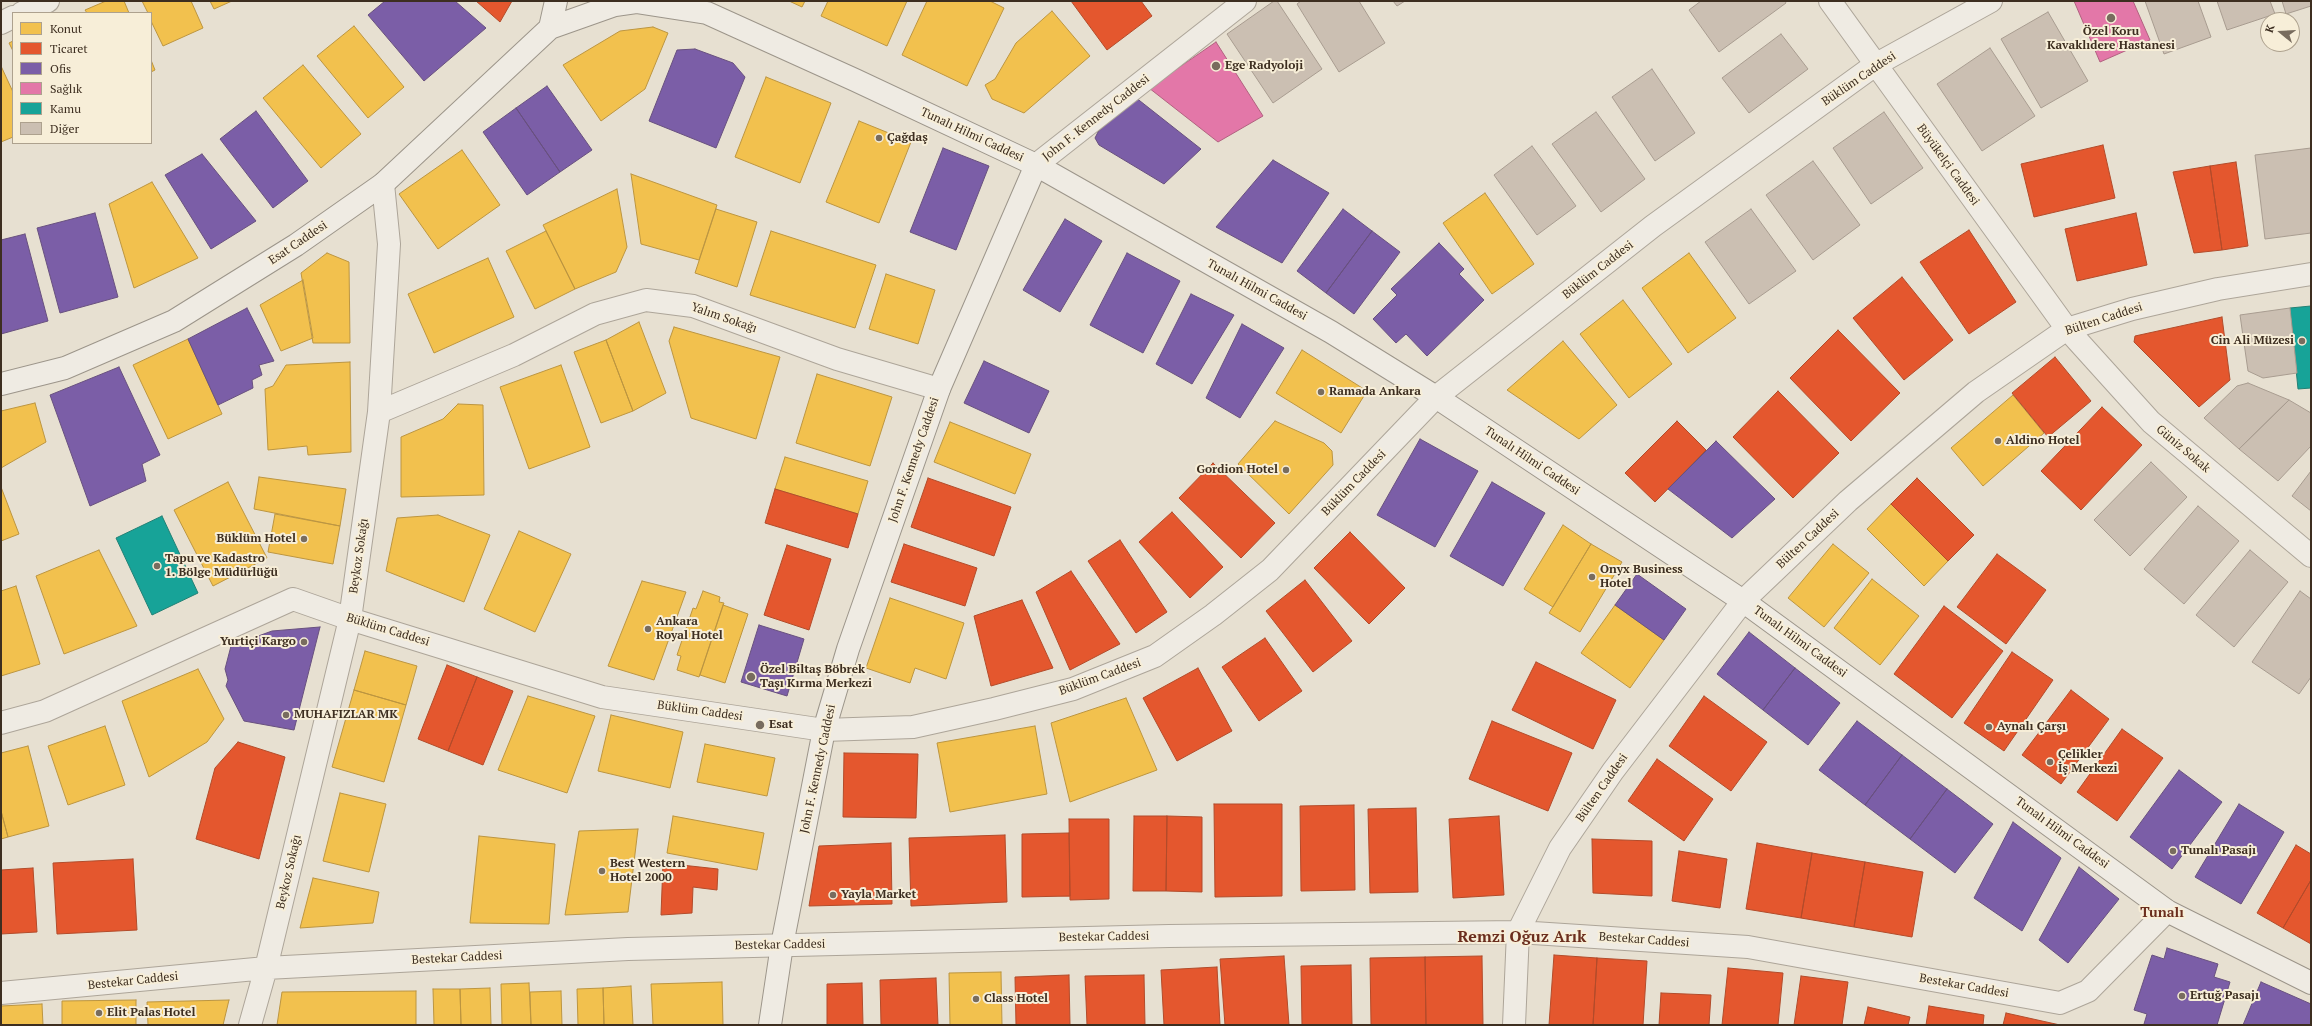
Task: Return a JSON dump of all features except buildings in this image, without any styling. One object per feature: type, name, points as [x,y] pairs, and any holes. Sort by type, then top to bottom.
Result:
[{"type":"street","points":[[24,12],[48,1]]},
{"type":"street","points":[[550,28],[556,1]]},
{"type":"street","name":"John F. Kennedy Caddesi","points":[[770,1025],[782,945],[824,730],[851,642],[939,389],[1036,165],[1244,1]]},
{"type":"street","name":"Büyükelçi Caddesi","points":[[1830,1],[2067,329]]},
{"type":"street","name":"Büklüm Caddesi","points":[[1,723],[45,710],[293,599],[350,619],[602,697],[824,730],[913,727],[994,709],[1073,689],[1155,656],[1213,615],[1270,570],[1436,397],[1652,226],[1875,65],[1991,1]]},
{"type":"street","name":"Tunalı Hilmi Caddesi","points":[[550,28],[614,5],[636,2],[703,7],[1036,165],[1331,332],[1436,397],[1743,601],[2167,910],[2311,983]]},
{"type":"street","points":[[1,23],[12,18]]},
{"type":"street","name":"Esat Caddesi","points":[[1,384],[65,368],[174,321],[296,245],[382,184],[550,28]]},
{"type":"street","name":"Beykoz Sokağı","points":[[250,1025],[266,968],[350,619],[379,412],[389,244],[382,184]]},
{"type":"street","name":"Bülten Caddesi","points":[[1514,1025],[1518,932],[1560,848],[1613,771],[1743,601],[1848,502],[1976,392],[2067,329],[2132,309],[2218,289],[2311,274]]},
{"type":"street","name":"Yalım Sokağı","points":[[379,412],[514,355],[595,314],[646,300],[693,306],[836,359],[939,389]]},
{"type":"street","name":"Güniz Sokak","points":[[2067,329],[2150,422],[2311,556]]},
{"type":"street","name":"Bestekar Caddesi","points":[[1,993],[266,968],[628,948],[1169,936],[1518,932],[1748,947],[2060,1003],[2088,991],[2167,910]]},
{"type":"place","name":"Özel Koru Kavaklıdere Hastanesi","points":[[2111,18]]},
{"type":"place","name":"Ege Radyoloji","points":[[1216,66]]},
{"type":"place","name":"Çağdaş","points":[[879,138]]},
{"type":"place","name":"Cin Ali Müzesi","points":[[2302,341]]},
{"type":"place","name":"Ramada Ankara","points":[[1321,392]]},
{"type":"place","name":"Aldino Hotel","points":[[1998,441]]},
{"type":"place","name":"Gordion Hotel","points":[[1286,470]]},
{"type":"place","name":"Büklüm Hotel","points":[[304,539]]},
{"type":"place","name":"Tapu ve Kadastro 1. Bölge Müdürlüğü","points":[[157,566]]},
{"type":"place","name":"Onyx Business Hotel","points":[[1592,577]]},
{"type":"place","name":"Ankara Royal Hotel","points":[[648,629]]},
{"type":"place","name":"Yurtiçi Kargo","points":[[304,642]]},
{"type":"place","name":"Özel Biltaş Böbrek Taşı Kırma Merkezi","points":[[751,677]]},
{"type":"place","name":"MUHAFIZLAR MK","points":[[286,715]]},
{"type":"place","name":"Esat","points":[[760,725]]},
{"type":"place","name":"Aynalı Çarşı","points":[[1989,727]]},
{"type":"place","name":"Çelikler İş Merkezi","points":[[2050,762]]},
{"type":"place","name":"Tunalı Pasajı","points":[[2173,851]]},
{"type":"place","name":"Best Western Hotel 2000","points":[[602,871]]},
{"type":"place","name":"Yayla Market","points":[[833,895]]},
{"type":"place","name":"Ertuğ Pasajı","points":[[2182,996]]},
{"type":"place","name":"Class Hotel","points":[[976,999]]},
{"type":"place","name":"Elit Palas Hotel","points":[[99,1013]]},
{"type":"district","name":"Tunalı","points":[[2162,913]]},
{"type":"district","name":"Remzi Oğuz Arık","points":[[1522,937]]}]
